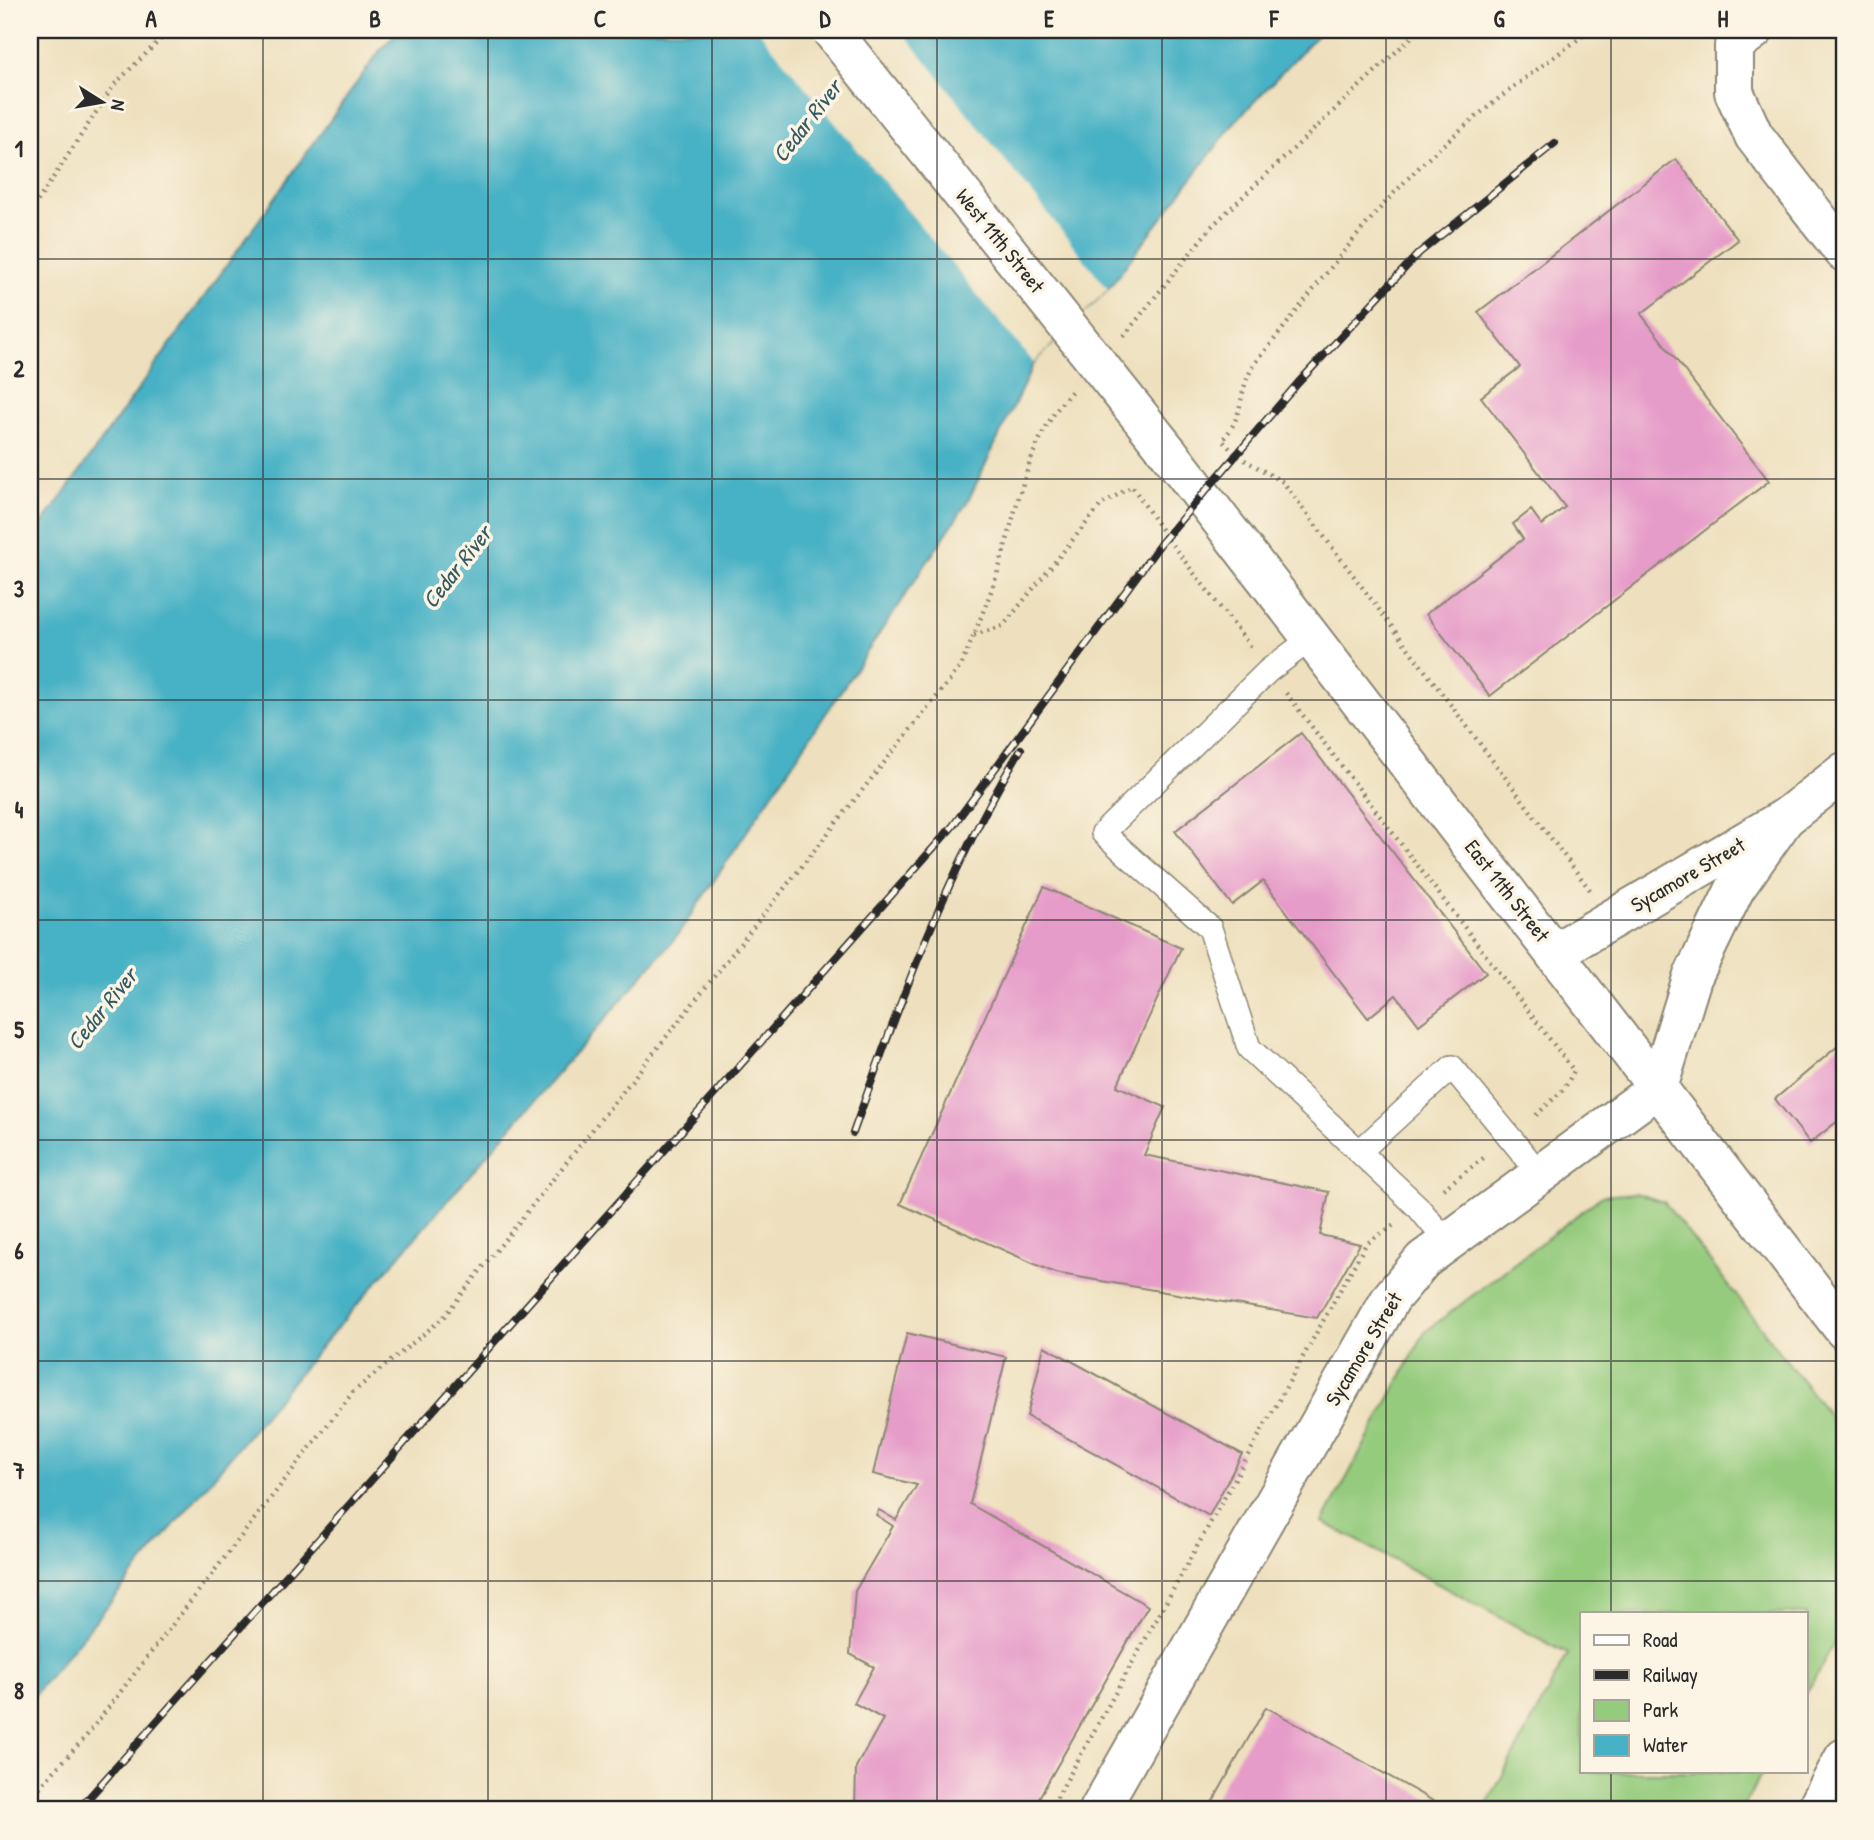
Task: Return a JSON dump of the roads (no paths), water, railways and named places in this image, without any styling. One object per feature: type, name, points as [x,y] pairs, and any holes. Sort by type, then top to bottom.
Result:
[{"type":"street","name":"West 11th Street","points":[[831,30],[1169,453]]},
{"type":"street","points":[[1744,37],[1734,92],[1754,136],[1844,253]]},
{"type":"street","name":"East 11th Street","points":[[1169,453],[1844,1330]]},
{"type":"street","name":"Sycamore Street","points":[[1554,953],[1785,818],[1844,772]]},
{"type":"street","name":"Sycamore Street","points":[[1099,1810],[1391,1298],[1423,1259],[1658,1088],[1692,978],[1735,889],[1785,818]]},
{"type":"street","points":[[1816,1810],[1844,1758]]},
{"type":"lane","points":[[1312,638],[1268,671],[1103,833],[1210,928],[1249,1048],[1360,1151],[1418,1208],[1447,1242]]},
{"type":"lane","points":[[1360,1151],[1452,1067],[1540,1174]]},
{"type":"water","name":"Cedar River","points":[[399,30],[1322,30],[1234,123],[1108,289],[1034,363],[968,501],[677,936],[323,1344],[30,1700],[30,541],[381,49]]},
{"type":"railway","points":[[78,1810],[952,827],[1161,543],[1298,383],[1419,253],[1555,143]]},
{"type":"railway","points":[[853,1133],[927,936],[971,841],[1021,749]]}]
